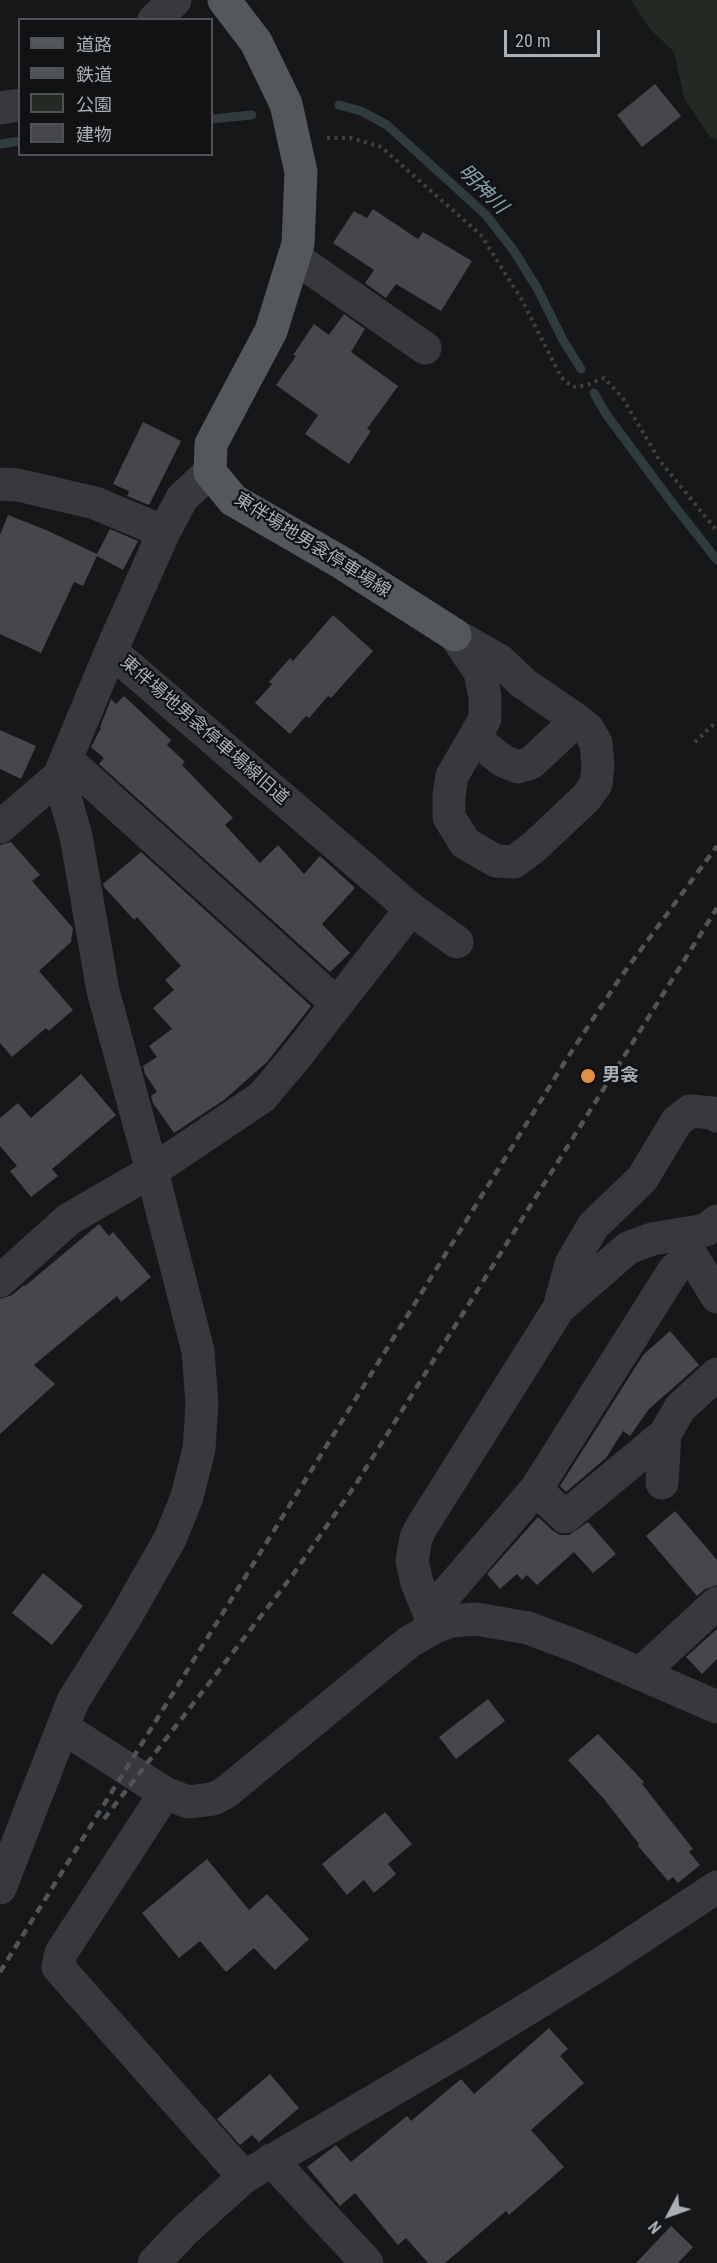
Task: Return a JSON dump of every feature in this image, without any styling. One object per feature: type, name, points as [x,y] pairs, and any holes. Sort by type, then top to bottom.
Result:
[{"type":"main road","points":[[210,472],[211,444],[271,331],[298,244],[301,172],[285,104],[256,42],[224,0]]},
{"type":"main road","name":"東伴場地男衾停車場線","points":[[210,472],[233,500],[342,563],[455,635]]},
{"type":"street","points":[[156,18],[175,0]]},
{"type":"street","points":[[0,108],[18,105]]},
{"type":"street","points":[[294,257],[425,348]]},
{"type":"street","name":"東伴場地男衾停車場線旧道","points":[[210,472],[182,498],[164,532],[111,651],[411,909],[457,942]]},
{"type":"street","points":[[0,484],[18,485],[95,503],[164,532]]},
{"type":"street","points":[[455,635],[499,660],[523,683],[588,729],[596,743],[598,766],[596,784],[586,798],[534,847],[514,862],[496,861],[465,843],[449,817],[448,796],[452,776],[485,719],[485,697],[480,672],[455,635]]},
{"type":"street","points":[[0,827],[63,767],[111,651]]},
{"type":"street","points":[[474,738],[503,761],[518,767],[531,763],[577,720]]},
{"type":"street","points":[[63,767],[337,1004]]},
{"type":"street","points":[[0,1888],[73,1701],[125,1618],[170,1539],[187,1497],[199,1449],[202,1404],[198,1351],[152,1171],[102,991],[63,767]]},
{"type":"street","points":[[0,1281],[69,1219],[152,1171],[262,1097],[411,909]]},
{"type":"street","points":[[435,1627],[413,1572],[412,1561],[416,1538],[558,1308],[571,1264],[593,1226],[642,1179],[677,1121],[690,1111],[712,1113],[717,1116]]},
{"type":"street","points":[[558,1308],[628,1248],[652,1239],[713,1232]]},
{"type":"street","points":[[435,1627],[446,1594],[536,1489],[674,1270],[692,1256],[717,1297]]},
{"type":"street","points":[[536,1489],[565,1517],[665,1434],[680,1408],[717,1374]]},
{"type":"street","points":[[662,1483],[665,1434]]},
{"type":"street","points":[[640,1674],[717,1602]]},
{"type":"street","points":[[64,1728],[165,1793],[188,1802],[213,1799],[225,1793],[409,1642],[435,1627],[452,1621],[476,1619],[528,1628],[717,1707]]},
{"type":"street","points":[[165,1793],[61,1953],[58,1967],[244,2177]]},
{"type":"street","points":[[154,2263],[184,2231],[244,2177],[464,2048],[602,1963],[717,1887]]},
{"type":"street","points":[[271,2160],[367,2263]]},
{"type":"path","points":[[293,138],[351,138],[381,147],[481,236],[522,300],[561,377],[572,387],[587,385],[604,378],[622,397],[660,461],[717,531]]},
{"type":"path","points":[[695,742],[717,721]]},
{"type":"green space","points":[[631,0],[717,0],[717,139],[710,137],[684,98],[674,52],[649,28]]},
{"type":"building","points":[[655,84],[681,116],[642,147],[617,115]]},
{"type":"building","points":[[373,209],[418,239],[423,232],[472,261],[441,311],[396,284],[386,298],[365,283],[374,270],[333,243],[354,211],[367,218]]},
{"type":"building","points":[[344,314],[365,329],[351,352],[398,386],[367,429],[371,431],[349,464],[305,434],[318,415],[276,385],[314,324],[329,335]]},
{"type":"building","points":[[143,422],[181,441],[149,505],[127,496],[129,491],[113,484]]},
{"type":"building","points":[[8,515],[97,554],[110,529],[138,541],[123,570],[97,556],[83,586],[74,582],[41,653],[0,634],[0,535]]},
{"type":"building","points":[[333,615],[373,651],[331,698],[328,696],[309,718],[306,716],[290,734],[255,703],[272,684],[269,682],[290,658],[293,661]]},
{"type":"building","points":[[124,696],[171,740],[167,745],[185,762],[182,765],[233,818],[225,825],[260,863],[278,845],[304,874],[320,856],[355,888],[322,924],[350,953],[330,972],[99,764],[104,758],[91,747],[101,728],[111,699],[116,704]]},
{"type":"building","points":[[0,730],[36,746],[21,779],[0,769]]},
{"type":"building","points":[[11,842],[40,875],[32,881],[73,928],[71,942],[39,971],[73,1010],[49,1031],[46,1028],[12,1057],[0,1043],[0,845]]},
{"type":"building","points":[[141,852],[311,1006],[267,1062],[224,1100],[174,1133],[153,1103],[151,1096],[157,1092],[145,1074],[143,1066],[157,1057],[149,1046],[172,1029],[153,1008],[174,990],[165,980],[181,966],[137,917],[134,920],[103,884]]},
{"type":"building","points":[[81,1074],[116,1115],[52,1169],[58,1176],[31,1197],[10,1171],[17,1166],[0,1146],[0,1118],[18,1103],[31,1118]]},
{"type":"building","points":[[99,1224],[109,1236],[113,1232],[151,1277],[121,1302],[117,1296],[34,1365],[55,1384],[0,1434],[0,1299],[12,1295],[25,1286]]},
{"type":"building","points":[[670,1331],[699,1365],[649,1409],[630,1436],[623,1431],[606,1458],[566,1492],[560,1486],[638,1363],[644,1354]]},
{"type":"building","points":[[675,1511],[717,1560],[717,1585],[705,1589],[697,1596],[646,1536]]},
{"type":"building","points":[[538,1517],[560,1535],[569,1535],[588,1522],[616,1554],[593,1573],[574,1552],[537,1585],[527,1575],[522,1580],[517,1574],[500,1589],[487,1574]]},
{"type":"building","points":[[43,1573],[83,1606],[52,1645],[12,1613]]},
{"type":"building","points":[[717,1629],[717,1659],[702,1674],[686,1657]]},
{"type":"building","points":[[488,1699],[505,1721],[456,1759],[439,1737]]},
{"type":"building","points":[[598,1734],[644,1782],[642,1784],[693,1849],[689,1852],[700,1865],[678,1883],[673,1877],[668,1881],[638,1846],[639,1844],[604,1799],[568,1760]]},
{"type":"building","points":[[385,1812],[412,1844],[388,1864],[396,1874],[374,1893],[364,1880],[347,1895],[322,1864]]},
{"type":"building","points":[[207,1859],[249,1910],[267,1894],[309,1939],[275,1970],[254,1948],[226,1972],[200,1941],[179,1958],[142,1913]]},
{"type":"building","points":[[549,2028],[568,2049],[560,2056],[584,2083],[531,2130],[564,2167],[509,2215],[506,2211],[445,2263],[428,2263],[406,2238],[398,2245],[355,2193],[340,2206],[307,2167],[336,2145],[351,2162],[407,2116],[411,2121],[461,2079],[474,2094]]},
{"type":"building","points":[[270,2074],[299,2108],[259,2142],[252,2135],[240,2145],[217,2119]]},
{"type":"building","points":[[671,2226],[693,2247],[678,2263],[636,2263]]},
{"type":"waterway","name":"明神川","points":[[339,105],[361,111],[387,125],[486,215],[514,251],[537,288],[563,340],[581,369]]},
{"type":"waterway","name":"明神川","points":[[213,119],[252,115]]},
{"type":"waterway","name":"明神川","points":[[0,144],[18,141]]},
{"type":"waterway","name":"明神川","points":[[594,393],[606,414],[717,560]]},
{"type":"railway","points":[[0,1972],[566,1060],[620,978],[717,846]]},
{"type":"railway","points":[[104,1819],[292,1576],[356,1484],[717,908]]},
{"type":"place","name":"男衾","points":[[588,1076]]}]
